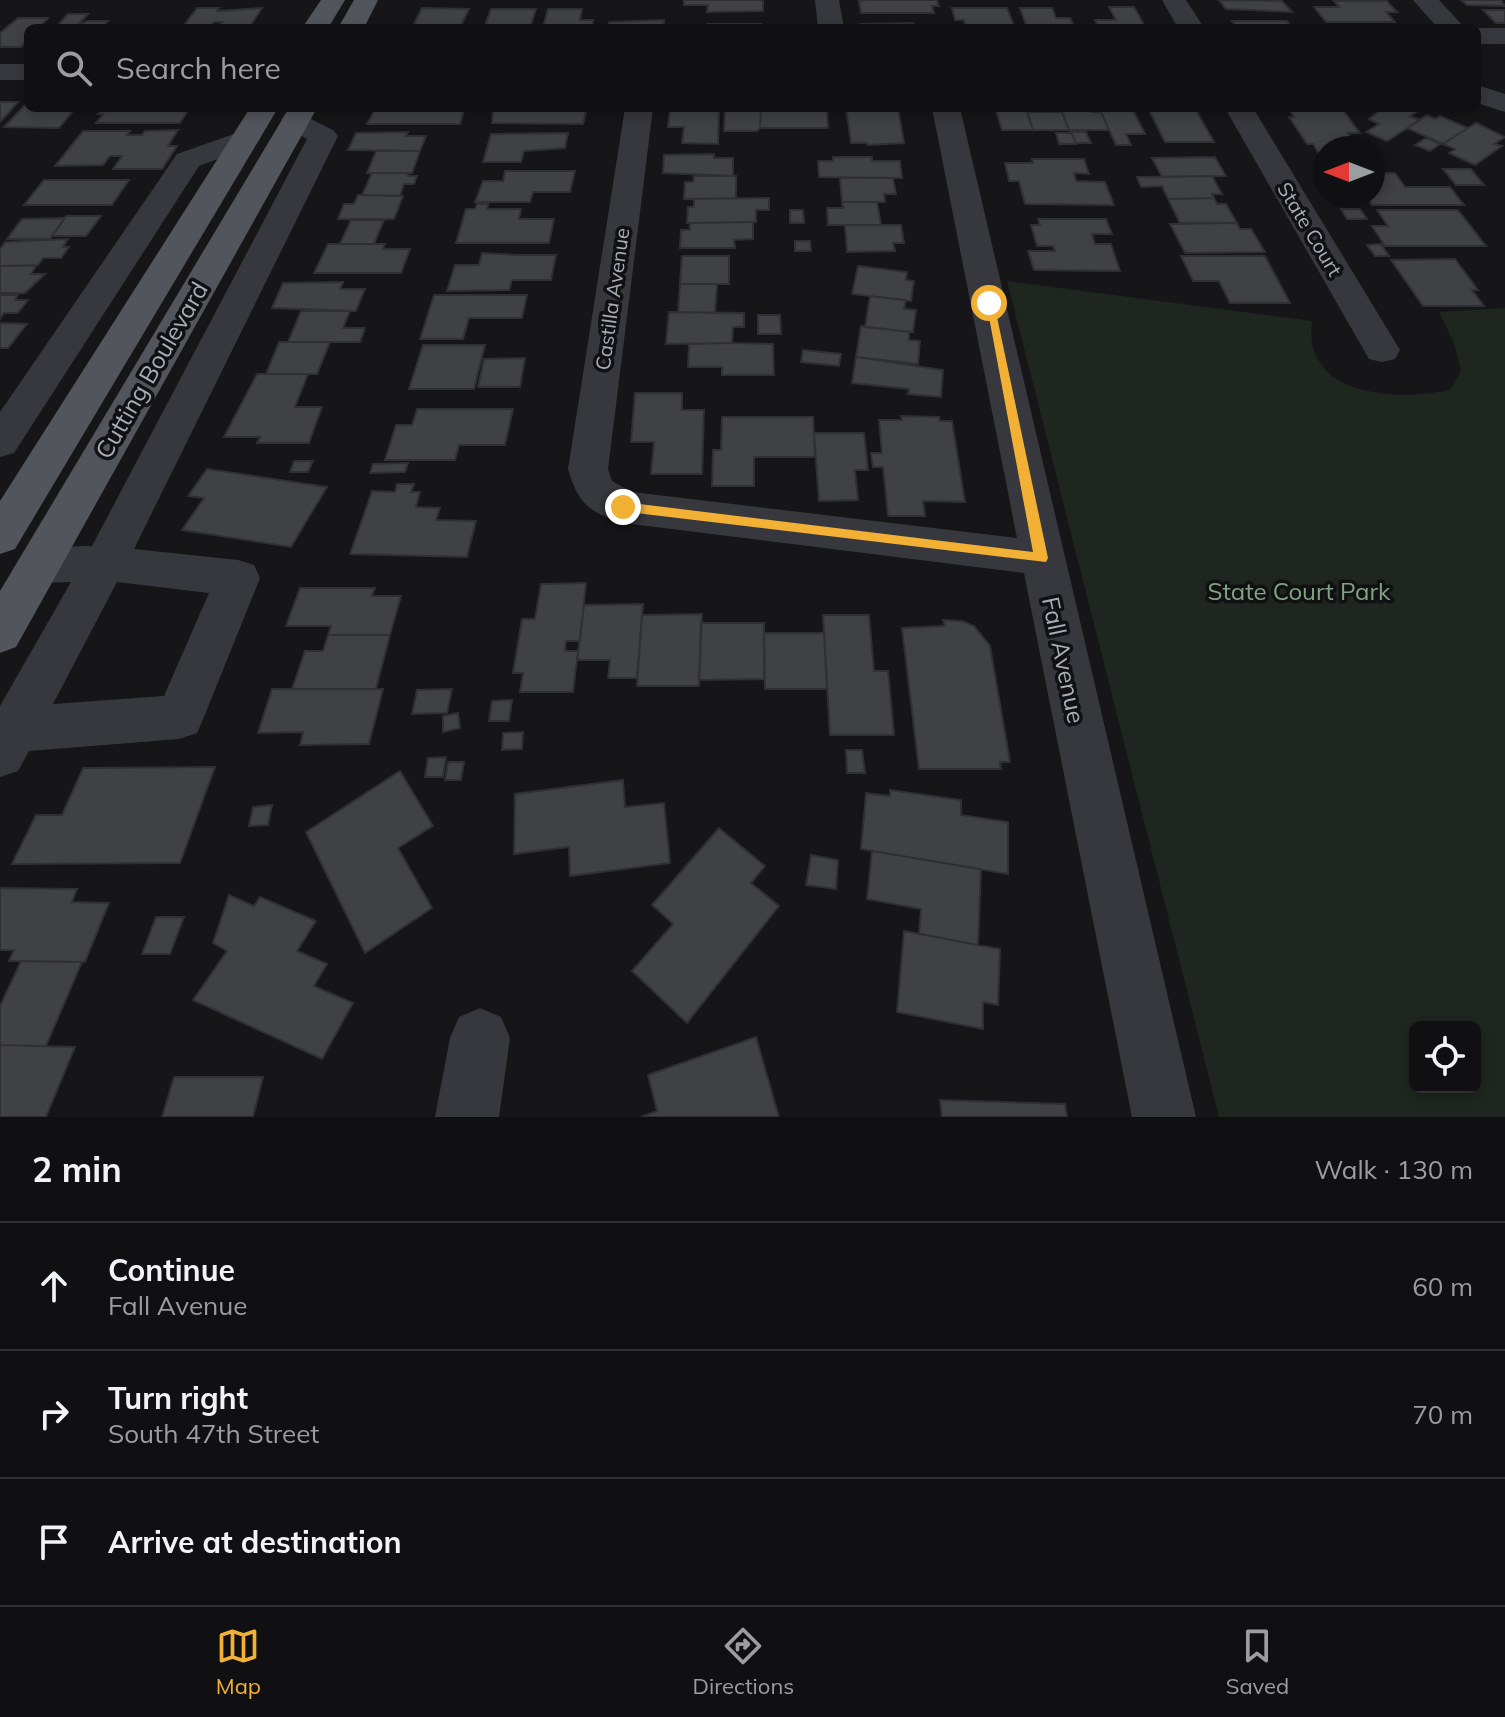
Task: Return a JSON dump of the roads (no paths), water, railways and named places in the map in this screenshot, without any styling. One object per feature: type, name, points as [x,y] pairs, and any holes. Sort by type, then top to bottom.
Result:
[{"type":"main road","points":[[318,24],[333,0]]},
{"type":"main road","points":[[353,24],[366,0]]},
{"type":"main road","name":"Cutting Boulevard","points":[[0,537],[245,139],[287,112]]},
{"type":"main road","name":"Cutting Boulevard","points":[[0,633],[287,112]]},
{"type":"street","points":[[827,0],[830,24]]},
{"type":"street","points":[[1174,0],[1189,24]]},
{"type":"street","points":[[1425,0],[1448,24]]},
{"type":"street","points":[[1481,36],[1505,36]]},
{"type":"street","points":[[0,72],[24,72]]},
{"type":"street","points":[[6,742],[105,563],[323,136],[287,112]]},
{"type":"street","name":"Castilla Avenue","points":[[638,112],[588,469],[595,490],[623,507],[1041,558]]},
{"type":"street","name":"Fall Avenue","points":[[947,112],[1164,1117]]},
{"type":"street","name":"State Court","points":[[1241,112],[1382,350]]},
{"type":"street","points":[[0,443],[188,160],[245,139]]},
{"type":"street","points":[[6,742],[179,717],[238,578],[105,563],[39,565]]},
{"type":"street","points":[[467,1117],[480,1038]]},
{"type":"park label","name":"State Court Park","points":[[1299,591]]}]
